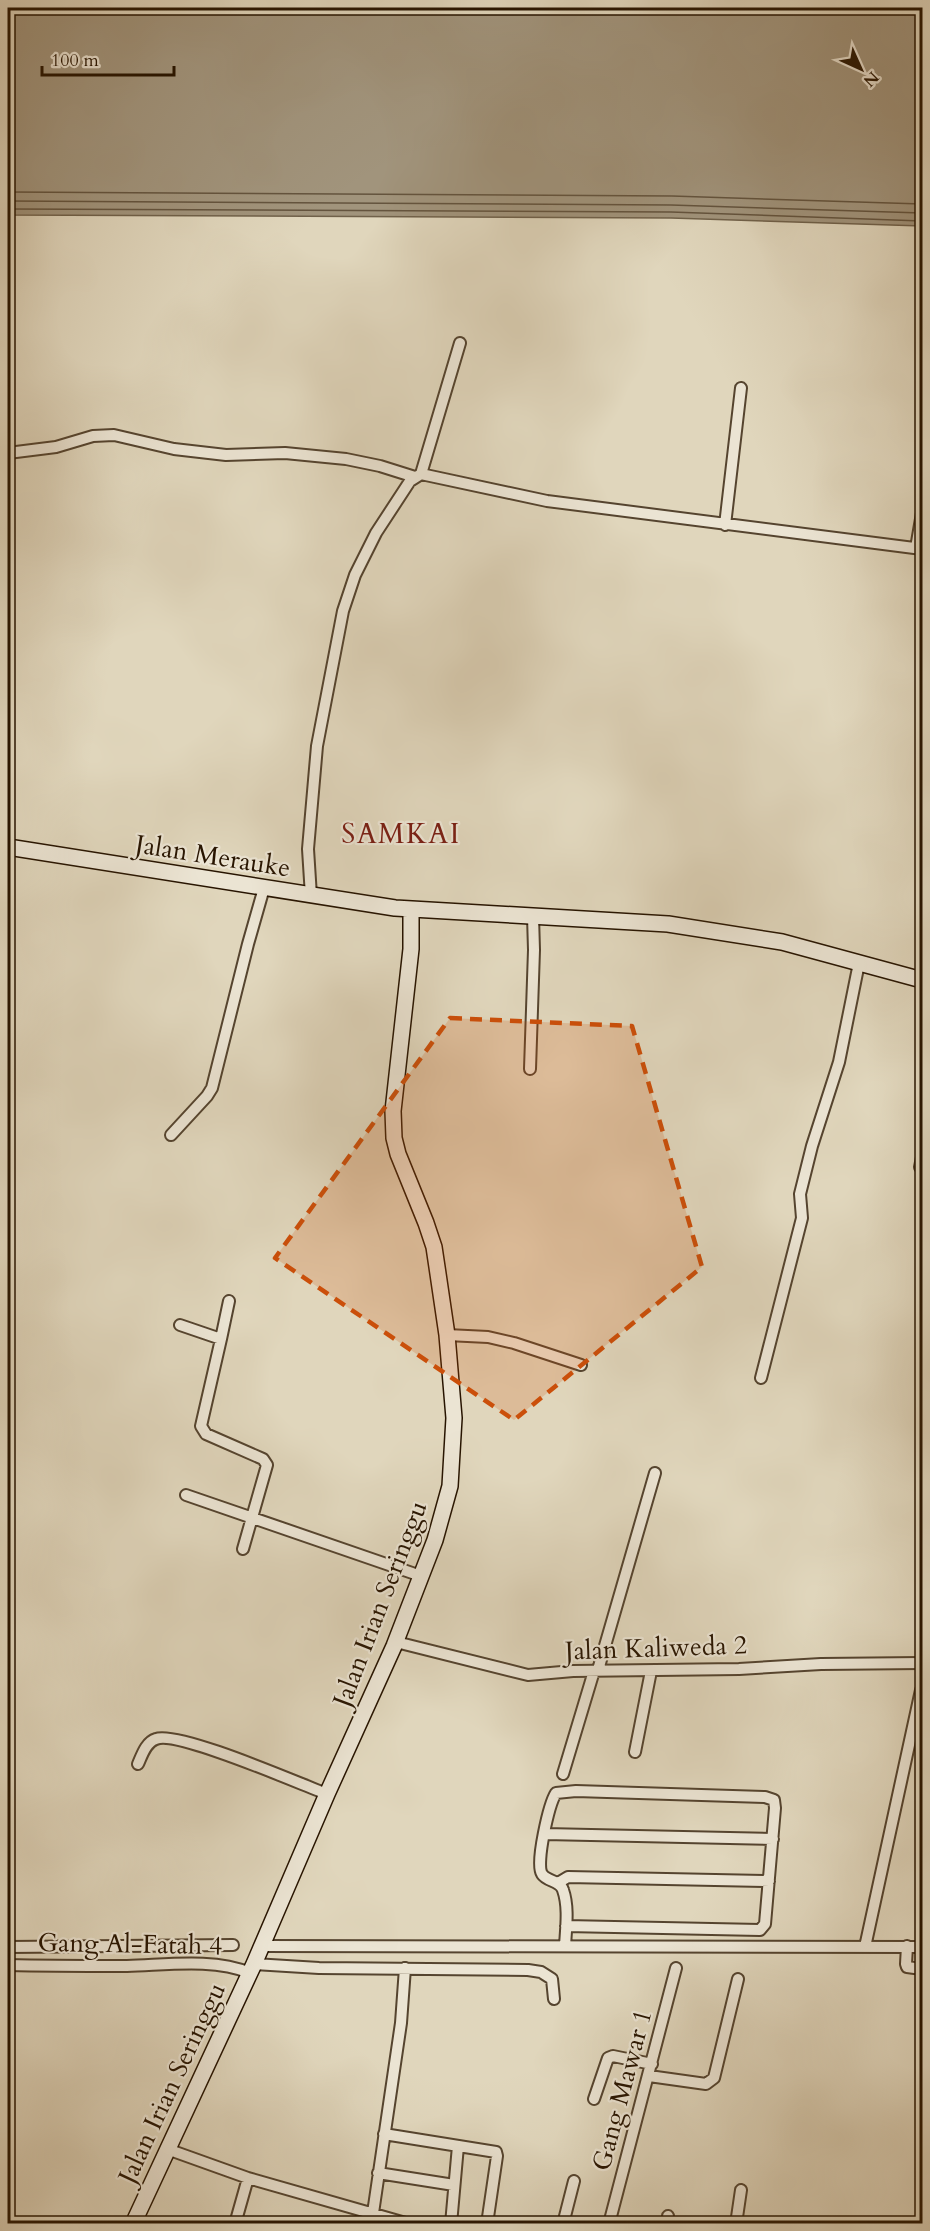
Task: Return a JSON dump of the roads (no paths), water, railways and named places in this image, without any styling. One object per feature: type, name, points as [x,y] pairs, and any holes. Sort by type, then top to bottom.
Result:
[{"type":"street","points":[[311,896],[308,849],[317,746],[343,611],[356,575],[376,533],[395,501],[418,475],[460,343]]},
{"type":"street","points":[[725,525],[741,388]]},
{"type":"street","points":[[8,453],[56,447],[93,436],[114,435],[174,449],[226,454],[285,453],[346,459],[547,501],[919,549],[922,513]]},
{"type":"street","name":"Jalan Merauke","points":[[8,847],[311,896],[411,909],[634,921],[680,926],[782,942],[922,980]]},
{"type":"street","points":[[171,1134],[212,1088],[264,888]]},
{"type":"street","name":"Jalan Irian Seringgu","points":[[134,2223],[256,1960],[327,1794],[396,1642],[443,1513],[450,1486],[454,1418],[447,1335],[434,1247],[411,1190],[394,1138],[393,1102],[411,949],[411,909]]},
{"type":"street","points":[[530,1070],[533,916]]},
{"type":"street","points":[[761,1378],[801,1218],[800,1194],[812,1146],[839,1062],[859,963]]},
{"type":"street","points":[[229,1301],[201,1426],[206,1434],[263,1459],[267,1465],[243,1549]]},
{"type":"street","points":[[180,1325],[221,1339]]},
{"type":"street","points":[[447,1335],[474,1335],[502,1340],[581,1365]]},
{"type":"street","points":[[563,1774],[655,1473]]},
{"type":"street","points":[[186,1495],[421,1576]]},
{"type":"street","name":"Jalan Kaliweda 2","points":[[396,1642],[528,1675],[596,1670],[651,1671],[821,1664],[922,1663]]},
{"type":"street","points":[[635,1752],[651,1671]]},
{"type":"street","points":[[865,1947],[921,1690]]},
{"type":"street","points":[[138,1764],[148,1744],[162,1737],[220,1752],[327,1794]]},
{"type":"street","points":[[565,1946],[563,1890],[558,1883],[543,1876],[539,1866],[550,1806],[556,1793],[576,1791],[771,1798],[775,1804],[765,1924],[760,1930],[566,1926]]},
{"type":"street","points":[[545,1834],[773,1839]]},
{"type":"street","points":[[558,1883],[568,1877],[769,1881]]},
{"type":"street","points":[[652,1928],[652,1946]]},
{"type":"street","points":[[8,1947],[233,1945]]},
{"type":"street","points":[[256,1960],[565,1946],[906,1949],[922,1947]]},
{"type":"street","points":[[906,1949],[906,1964],[910,1969],[922,1969]]},
{"type":"street","points":[[256,1960],[319,1968],[528,1970],[541,1972],[552,1979],[554,1999]]},
{"type":"street","name":"Gang Al-Fatah 4","points":[[8,1965],[70,1967],[206,1964],[241,1969],[256,1960]]},
{"type":"street","points":[[373,2213],[401,2023],[405,1968]]},
{"type":"street","name":"Gang Mawar 1","points":[[609,2223],[676,1968]]},
{"type":"street","points":[[649,2076],[706,2084],[714,2078],[738,1979]]},
{"type":"street","points":[[594,2099],[608,2058],[613,2056],[652,2064]]},
{"type":"street","points":[[384,2134],[496,2152],[487,2223]]},
{"type":"street","points":[[451,2223],[458,2146]]},
{"type":"street","points":[[167,2150],[248,2178],[373,2213],[385,2220],[409,2223]]},
{"type":"street","points":[[378,2173],[454,2185]]},
{"type":"street","points":[[234,2223],[248,2178]]},
{"type":"street","points":[[563,2223],[574,2181]]},
{"type":"street","points":[[736,2223],[741,2190]]},
{"type":"water","points":[[8,8],[922,8],[922,226],[671,218],[8,215]]},
{"type":"district","name":"SAMKAI","points":[[401,834]]}]
